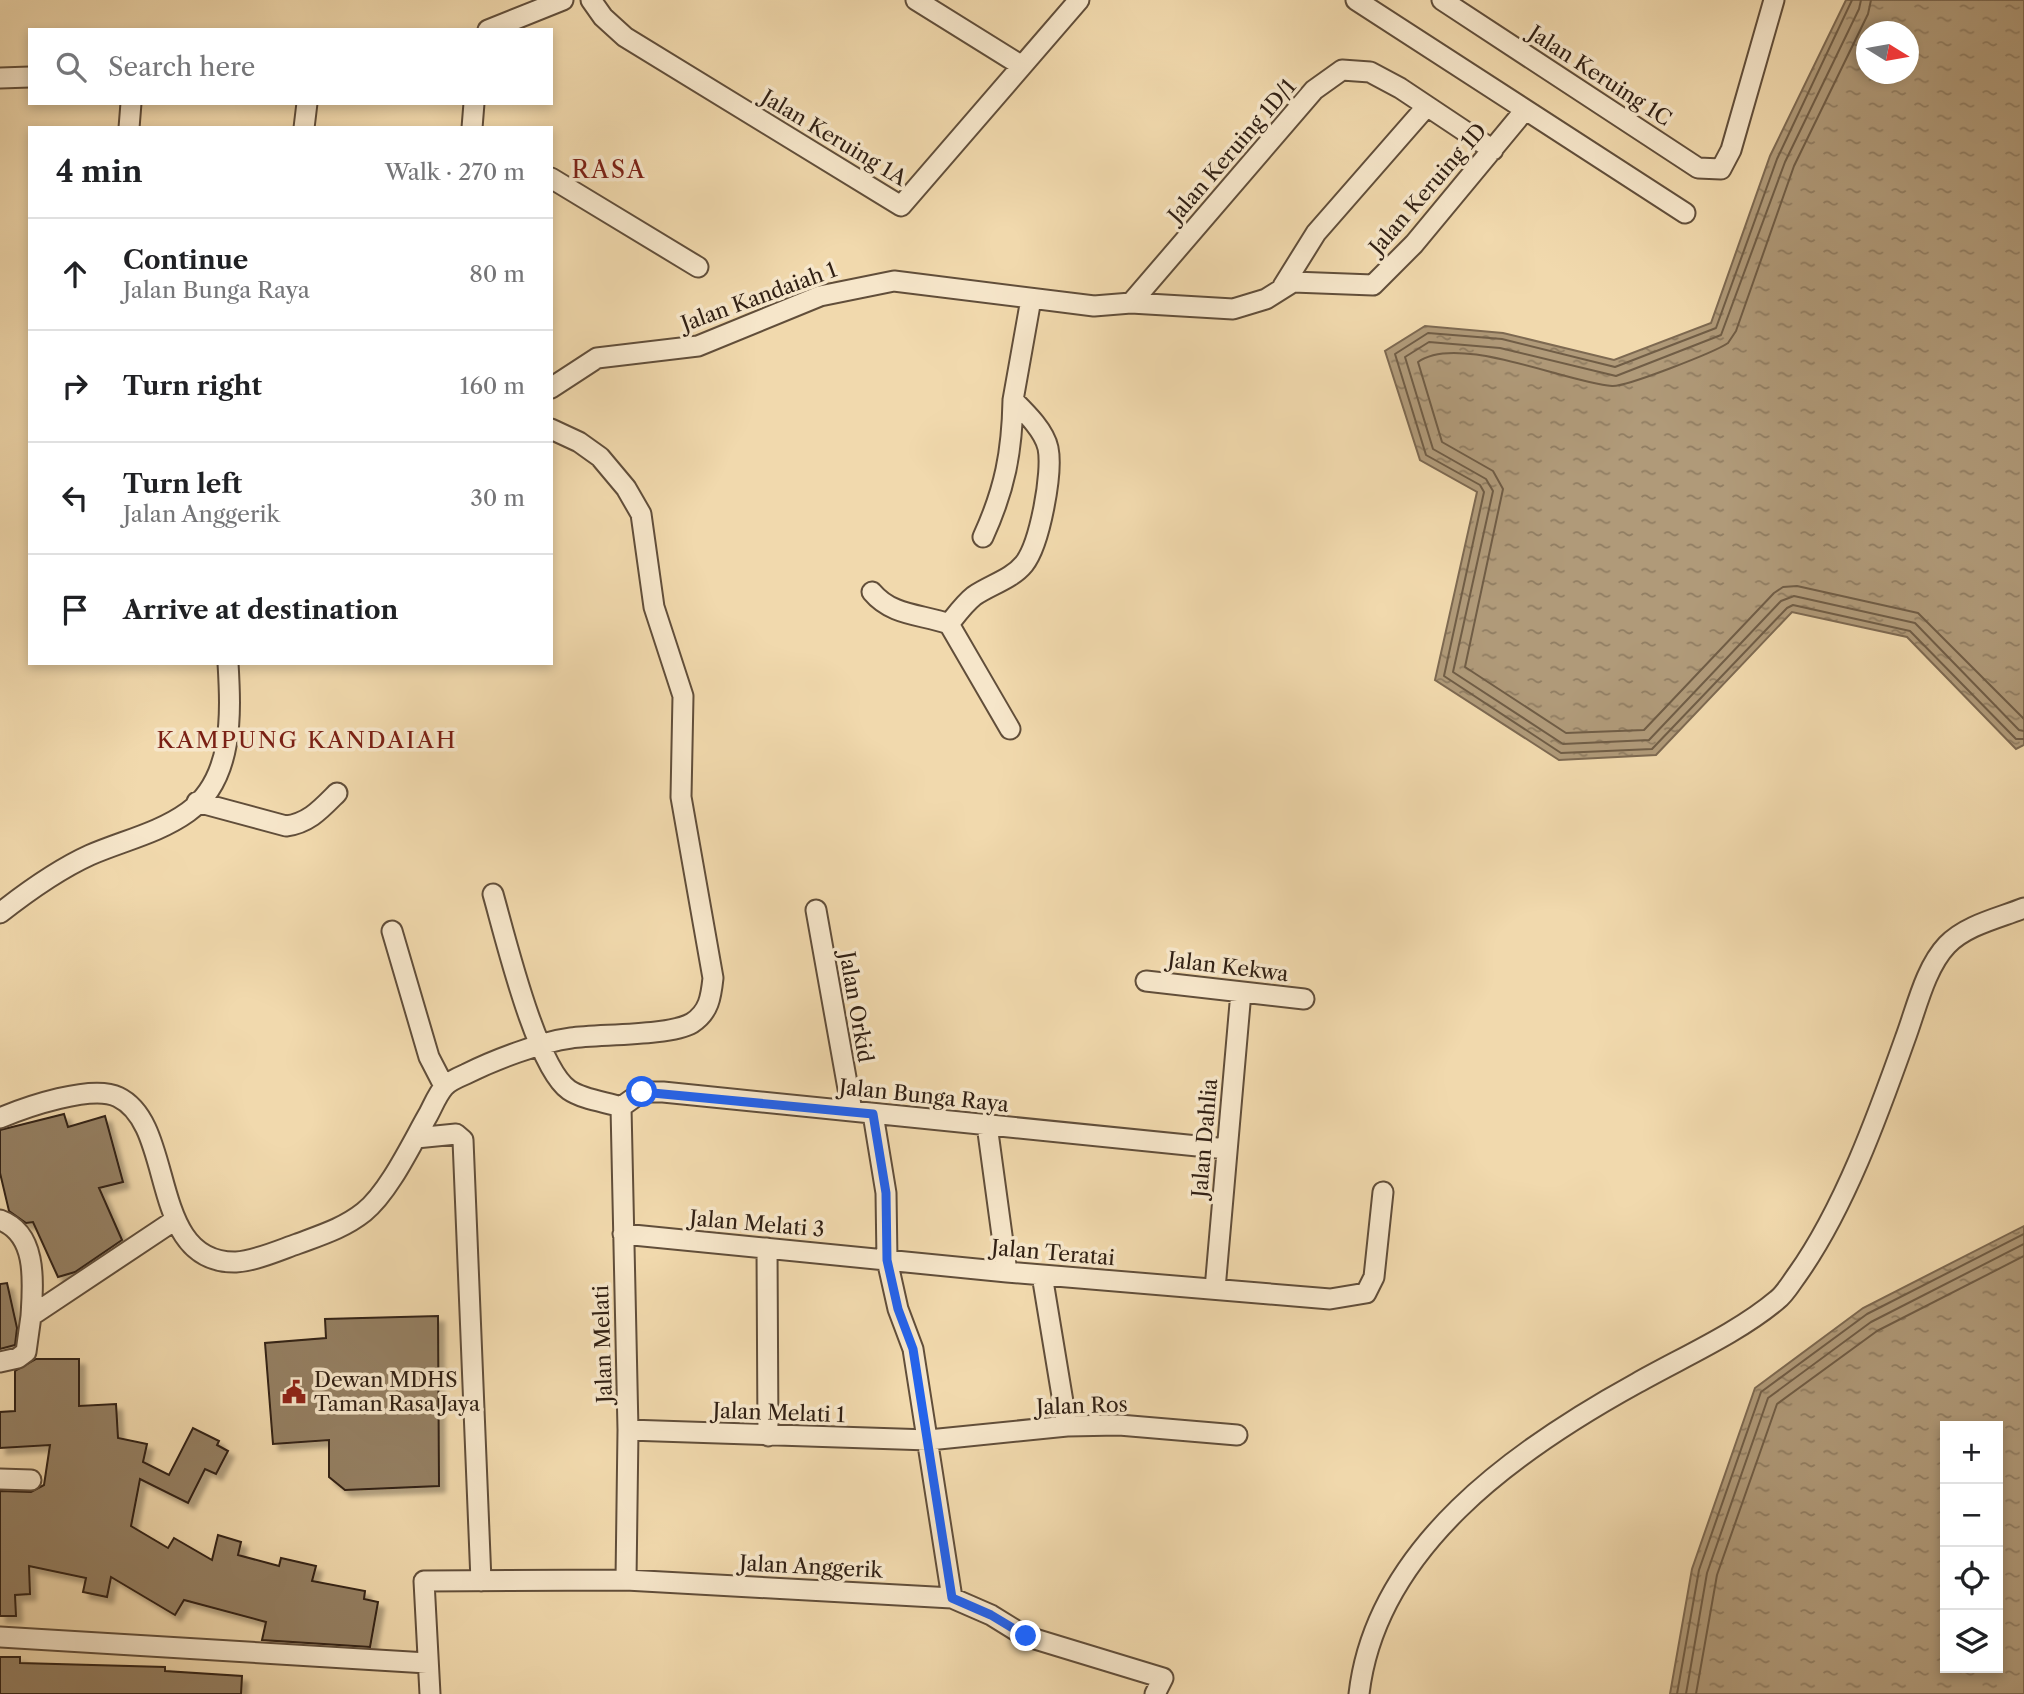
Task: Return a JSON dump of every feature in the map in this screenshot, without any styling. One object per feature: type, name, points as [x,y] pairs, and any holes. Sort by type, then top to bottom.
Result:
[{"type":"street","points":[[493,28],[563,0]]},
{"type":"street","name":"Jalan Keruing 1A","points":[[591,0],[603,17],[625,37],[901,206],[1079,0]]},
{"type":"street","points":[[916,0],[1022,66]]},
{"type":"street","points":[[1356,0],[1685,213]]},
{"type":"street","name":"Jalan Keruing 1C","points":[[1442,0],[1698,168],[1721,169],[1731,150],[1769,2]]},
{"type":"street","name":"Jalan Keruing 1D/1","points":[[1131,303],[1314,90],[1342,70],[1370,72],[1493,150]]},
{"type":"street","points":[[0,78],[28,77]]},
{"type":"street","points":[[129,126],[131,105]]},
{"type":"street","points":[[304,126],[307,105]]},
{"type":"street","points":[[472,126],[474,105]]},
{"type":"street","points":[[1283,286],[1302,251],[1316,233],[1427,106]]},
{"type":"street","name":"Jalan Keruing 1D","points":[[1031,299],[1094,306],[1131,303],[1233,309],[1266,299],[1283,286],[1307,281],[1373,285],[1414,244],[1525,110]]},
{"type":"street","points":[[553,179],[698,267]]},
{"type":"street","name":"Jalan Kandaiah 1","points":[[553,387],[597,358],[698,346],[820,296],[866,284],[894,281],[1031,299]]},
{"type":"street","points":[[983,537],[1004,486],[1012,439],[1013,400],[1031,299]]},
{"type":"street","points":[[949,624],[976,595],[1002,581],[1025,563],[1036,536],[1046,490],[1048,447],[1033,421],[1013,400]]},
{"type":"street","points":[[0,1118],[58,1099],[102,1094],[117,1096],[131,1105],[144,1125],[175,1220],[197,1247],[216,1259],[237,1262],[338,1229],[366,1210],[415,1138],[444,1086],[467,1073],[569,1038],[690,1025],[704,1013],[711,1000],[713,978],[681,797],[683,696],[654,607],[640,514],[626,488],[600,457],[579,442],[553,430]]},
{"type":"street","points":[[872,592],[883,605],[895,611],[949,624],[1010,729]]},
{"type":"street","points":[[0,914],[39,883],[89,855],[156,829],[189,811],[214,782],[226,749],[231,713],[229,665]]},
{"type":"street","points":[[197,802],[286,826],[301,824],[337,793]]},
{"type":"street","points":[[493,894],[530,1021],[556,1074],[569,1090],[621,1107]]},
{"type":"street","points":[[1359,1694],[1372,1635],[1392,1591],[1437,1533],[1483,1486],[1590,1409],[1779,1300],[1816,1247],[1880,1108],[1927,980],[1944,947],[1960,934],[2024,908]]},
{"type":"street","name":"Jalan Orkid","points":[[816,910],[852,1111]]},
{"type":"street","points":[[392,931],[429,1057],[444,1086]]},
{"type":"street","name":"Jalan Kekwa","points":[[1146,981],[1304,999]]},
{"type":"street","name":"Jalan Dahlia","points":[[1215,1289],[1241,992]]},
{"type":"street","name":"Jalan Bunga Raya","points":[[621,1107],[642,1092],[663,1093],[1227,1149]]},
{"type":"street","name":"Jalan Melati","points":[[621,1107],[628,1430],[626,1580]]},
{"type":"street","points":[[873,1114],[886,1193],[887,1260],[898,1309],[913,1349],[952,1598]]},
{"type":"street","points":[[987,1125],[1007,1272]]},
{"type":"street","points":[[415,1138],[456,1135],[463,1140],[481,1581]]},
{"type":"street","name":"Jalan Teratai","points":[[887,1260],[1330,1298],[1366,1293],[1374,1277],[1383,1192]]},
{"type":"street","points":[[0,1220],[24,1241],[31,1259],[31,1315],[26,1352],[18,1358],[0,1362]]},
{"type":"street","points":[[31,1315],[175,1220]]},
{"type":"street","name":"Jalan Melati 3","points":[[623,1234],[887,1260]]},
{"type":"street","points":[[767,1248],[768,1436]]},
{"type":"street","points":[[1042,1275],[1067,1426]]},
{"type":"street","name":"Jalan Ros","points":[[929,1440],[1067,1426],[1119,1425],[1237,1435]]},
{"type":"street","name":"Jalan Melati 1","points":[[628,1430],[929,1440]]},
{"type":"street","points":[[0,1479],[31,1480]]},
{"type":"street","name":"Jalan Anggerik","points":[[427,1663],[424,1581],[626,1580],[952,1598],[982,1610],[1026,1636],[1163,1678],[1155,1694]]},
{"type":"street","points":[[0,1637],[427,1663],[430,1694]]},
{"type":"water","points":[[1846,0],[2024,0],[2024,745],[2016,749],[1907,637],[1792,612],[1656,755],[1559,760],[1435,680],[1477,492],[1420,460],[1385,351],[1425,326],[1503,333],[1614,360],[1711,323],[1770,156]]},
{"type":"water","points":[[2024,1226],[2024,1694],[1670,1694],[1692,1569],[1755,1388],[1863,1308]]},
{"type":"building","points":[[64,1114],[68,1127],[105,1116],[123,1182],[99,1188],[122,1240],[75,1272],[58,1277],[33,1222],[26,1223],[9,1211],[0,1173],[0,1130]]},
{"type":"building","points":[[7,1283],[17,1328],[15,1345],[0,1349],[0,1284]]},
{"type":"building","points":[[438,1316],[439,1486],[345,1490],[329,1477],[329,1440],[273,1444],[265,1343],[326,1338],[325,1319]]},
{"type":"building","points":[[36,1359],[79,1359],[79,1406],[116,1404],[118,1438],[147,1444],[143,1462],[169,1475],[193,1428],[219,1441],[217,1445],[228,1451],[216,1474],[205,1469],[188,1503],[140,1479],[131,1526],[168,1548],[174,1538],[212,1560],[218,1535],[241,1542],[238,1555],[279,1566],[281,1558],[316,1566],[312,1581],[365,1591],[364,1599],[378,1602],[370,1647],[262,1640],[266,1622],[184,1600],[175,1615],[111,1577],[107,1597],[83,1592],[86,1578],[29,1566],[30,1594],[15,1595],[16,1616],[0,1616],[0,1491],[31,1492],[44,1485],[50,1445],[0,1448],[0,1412],[15,1411],[15,1371]]},
{"type":"building","points":[[0,1657],[20,1657],[20,1663],[165,1667],[165,1671],[242,1676],[241,1694],[0,1694]]},
{"type":"place","name":"Dewan MDHS Taman Rasa Jaya","points":[[294,1392]]},
{"type":"district","name":"RASA","points":[[609,170]]},
{"type":"district","name":"KAMPUNG KANDAIAH","points":[[307,740]]},
{"type":"route","points":[[642,1092],[873,1114],[886,1193],[887,1260],[893,1292],[913,1349],[952,1598],[973,1605],[1026,1636]]}]
